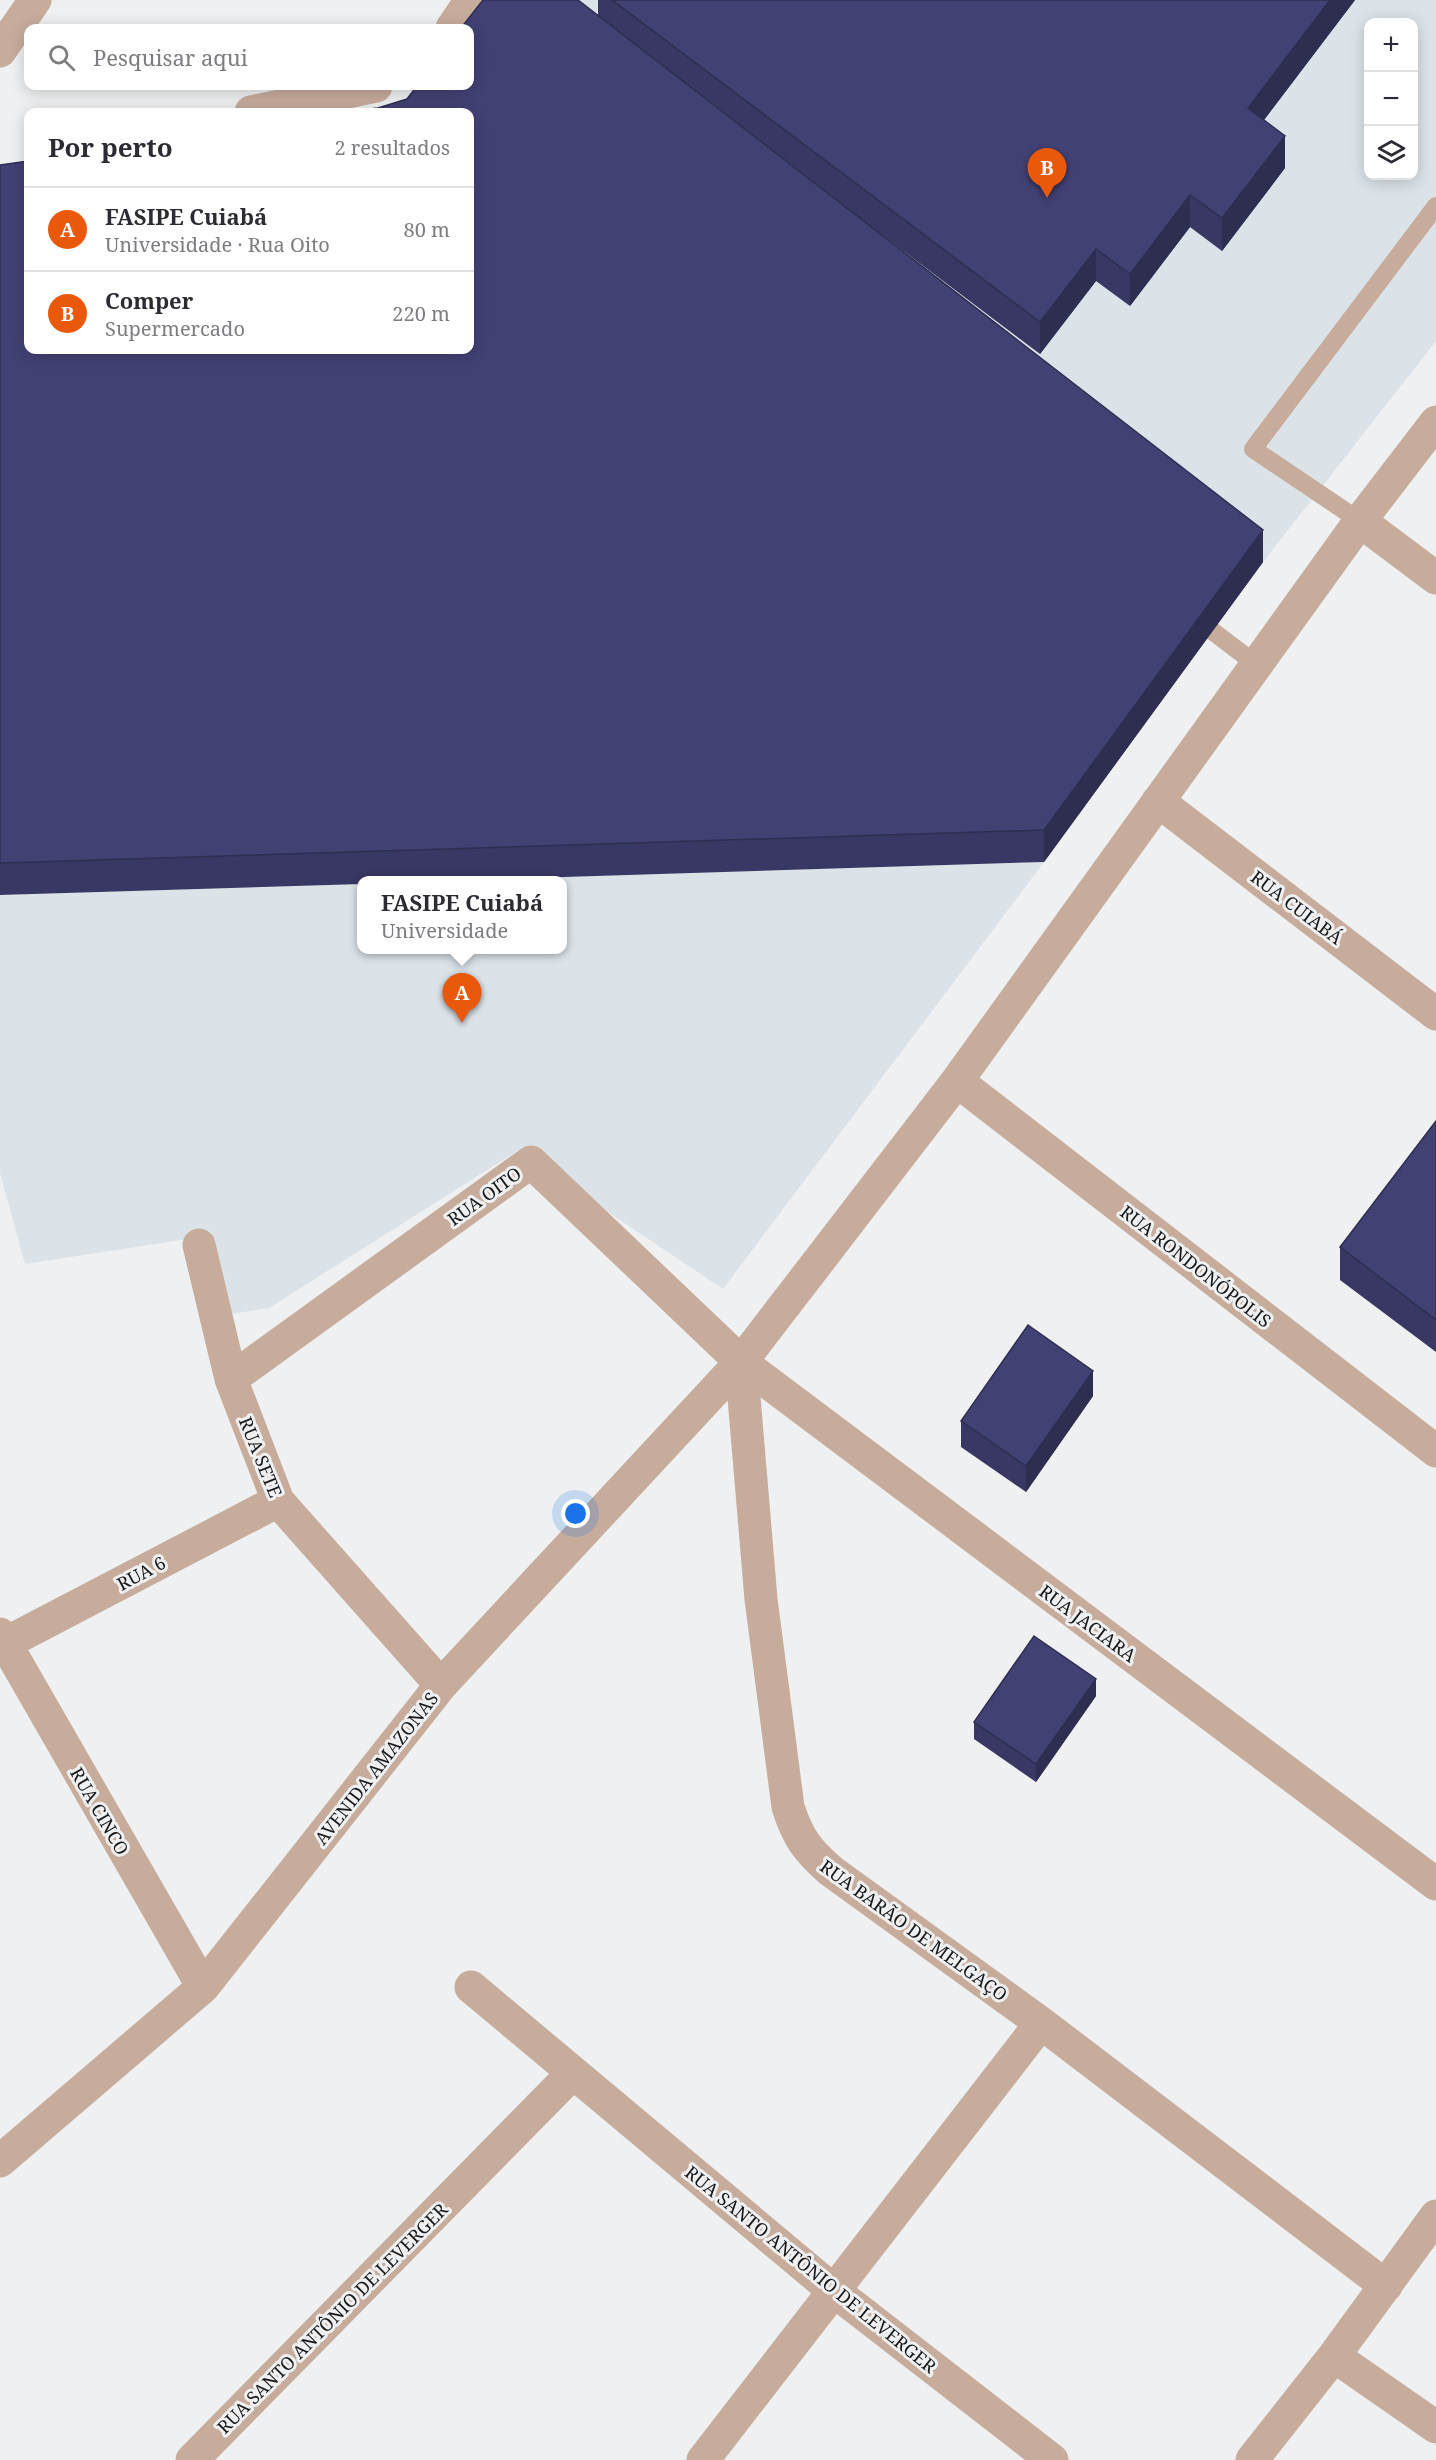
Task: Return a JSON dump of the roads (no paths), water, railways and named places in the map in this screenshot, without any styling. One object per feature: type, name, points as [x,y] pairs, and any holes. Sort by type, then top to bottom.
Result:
[{"type":"street","points":[[0,51],[35,0]]},
{"type":"street","points":[[455,24],[471,0]]},
{"type":"street","points":[[270,108],[357,90]]},
{"type":"street","name":"AVENIDA AMAZONAS","points":[[0,2161],[203,1987],[441,1685],[741,1362],[957,1081],[1360,521],[1436,422]]},
{"type":"street","points":[[1360,521],[1436,578]]},
{"type":"street","name":"RUA CUIABÁ","points":[[1158,801],[1436,1014]]},
{"type":"street","name":"RUA RONDONÓPOLIS","points":[[957,1081],[1436,1451]]},
{"type":"street","name":"RUA OITO","points":[[231,1379],[531,1162],[741,1362]]},
{"type":"street","name":"RUA SETE","points":[[199,1245],[231,1379],[278,1501],[441,1685]]},
{"type":"street","name":"RUA JACIARA","points":[[741,1362],[1436,1884]]},
{"type":"street","name":"RUA BARÃO DE MELGAÇO","points":[[741,1362],[761,1599],[788,1807],[797,1834],[809,1852],[831,1871],[1041,2023],[1386,2286]]},
{"type":"street","name":"RUA 6","points":[[2,1639],[278,1501]]},
{"type":"street","name":"RUA CINCO","points":[[2,1639],[203,1987]]},
{"type":"street","name":"RUA SANTO ANTÔNIO DE LEVERGER","points":[[471,1987],[572,2074],[834,2291],[1052,2460]]},
{"type":"street","points":[[703,2460],[1041,2023]]},
{"type":"street","name":"RUA SANTO ANTÔNIO DE LEVERGER","points":[[192,2460],[572,2074]]},
{"type":"street","points":[[1252,2460],[1334,2356],[1436,2216]]},
{"type":"street","points":[[1334,2356],[1436,2427]]},
{"type":"lane","points":[[1360,521],[1252,449],[1436,206]]},
{"type":"lane","points":[[1175,603],[1257,665]]},
{"type":"place","name":"Comper","points":[[1047,198]]},
{"type":"place","name":"FASIPE Cuiabá","points":[[462,1023]]}]
